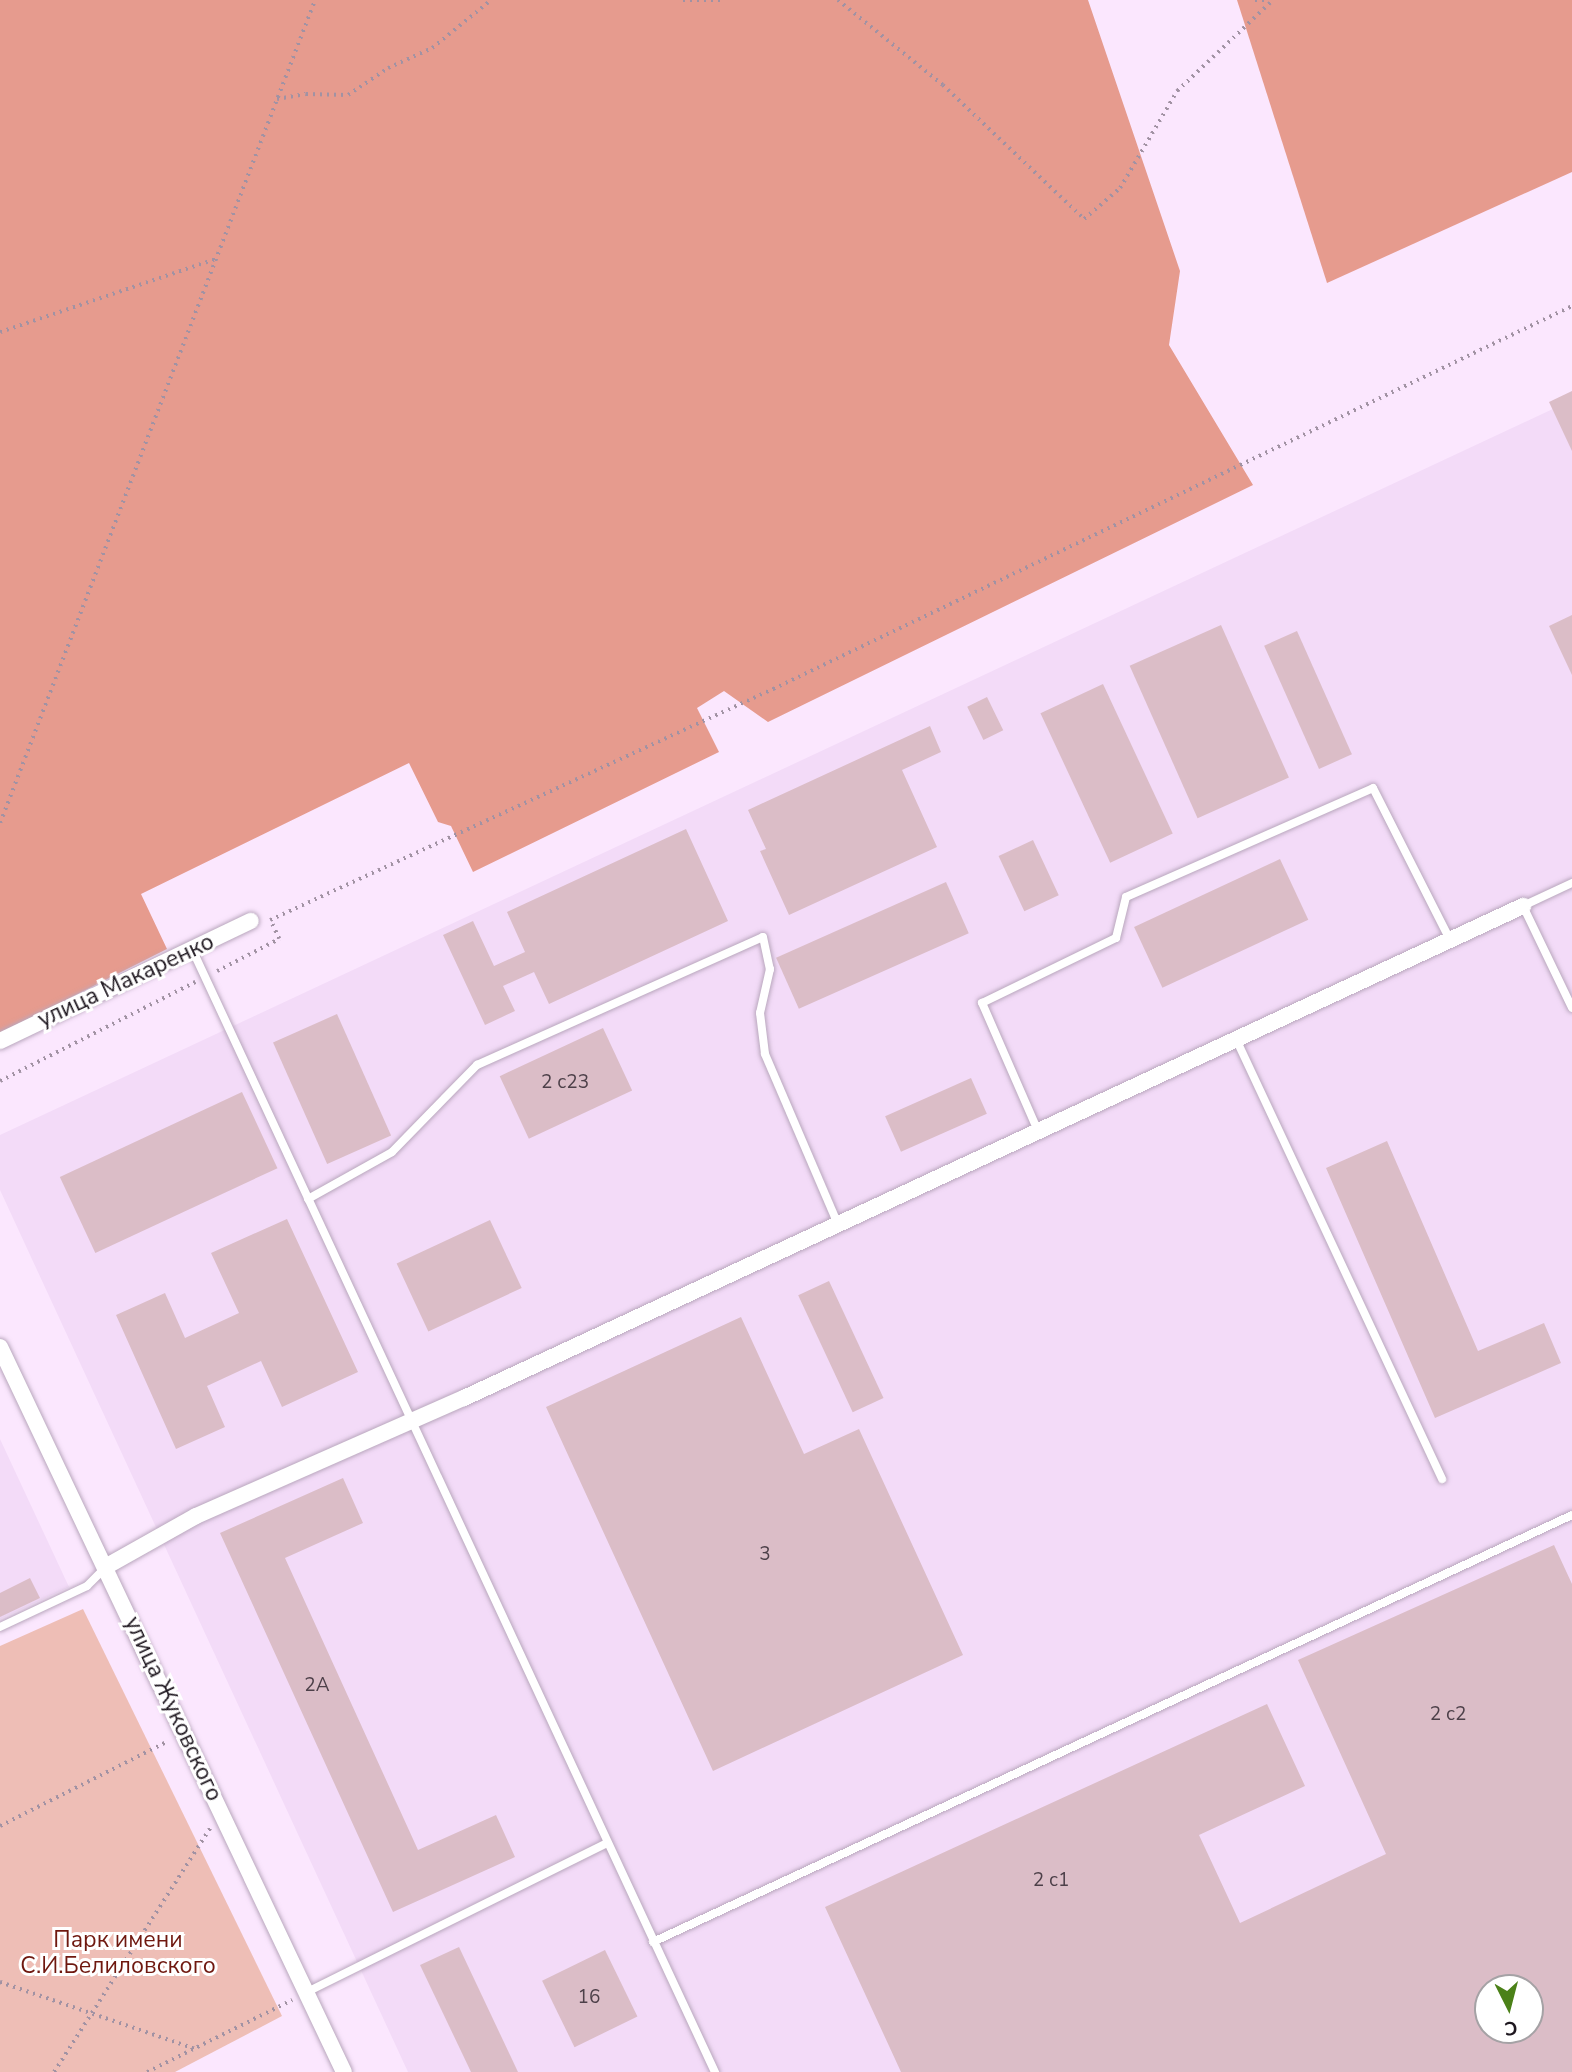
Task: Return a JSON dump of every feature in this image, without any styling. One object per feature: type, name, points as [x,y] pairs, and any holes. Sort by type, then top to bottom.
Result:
[{"type":"street","points":[[107,1566],[197,1516],[409,1423],[1523,906]]},
{"type":"street","name":"улица Макаренко","points":[[0,1041],[251,921]]},
{"type":"street","name":"улица Жуковского","points":[[0,1347],[107,1566],[344,2072]]},
{"type":"lane","points":[[1038,1132],[982,1003],[1116,938],[1126,897],[1373,788],[1450,940]]},
{"type":"lane","points":[[1572,883],[1523,906],[1572,1009]]},
{"type":"lane","points":[[308,1199],[392,1152],[477,1065],[763,937],[770,969],[760,1013],[765,1054],[838,1224]]},
{"type":"lane","points":[[191,949],[409,1423],[715,2072]]},
{"type":"lane","points":[[1236,1040],[1442,1479]]},
{"type":"lane","points":[[653,1942],[1572,1515]]},
{"type":"lane","points":[[0,1626],[87,1586],[107,1566]]},
{"type":"lane","points":[[305,1993],[607,1843]]},
{"type":"path","points":[[0,823],[315,0]]},
{"type":"path","points":[[276,99],[348,95],[388,68],[432,48],[491,0]]},
{"type":"path","points":[[683,0],[720,0]]},
{"type":"path","points":[[838,0],[943,85],[1084,219],[1120,188],[1177,91],[1273,0]]},
{"type":"path","points":[[1255,0],[1267,0]]},
{"type":"path","points":[[0,332],[216,259]]},
{"type":"path","points":[[0,1081],[279,939],[270,920],[773,689],[1572,306]]},
{"type":"path","points":[[0,1826],[183,1733]]},
{"type":"path","points":[[54,2072],[221,1812]]},
{"type":"path","points":[[0,1982],[196,2049]]},
{"type":"path","points":[[147,2072],[305,1993]]},
{"type":"shaded area","points":[[0,0],[1088,0],[1180,271],[1169,345],[1253,485],[768,722],[724,691],[697,708],[719,752],[473,872],[451,826],[438,822],[409,763],[141,894],[167,949],[0,1033]]},
{"type":"shaded area","points":[[1237,0],[1572,0],[1572,172],[1327,283]]},
{"type":"shaded area","points":[[1572,400],[1572,2072],[408,2072],[0,1190],[0,1135]]},
{"type":"shaded area","points":[[0,1439],[69,1587],[0,1619]]},
{"type":"green space","name":"Парк имени С.И.Белиловского","points":[[83,1609],[282,2016],[175,2072],[0,2072],[0,1646]]},
{"type":"building","points":[[1572,391],[1572,451],[1549,402]]},
{"type":"building","points":[[1572,615],[1572,675],[1549,626]]},
{"type":"building","points":[[1221,625],[1289,778],[1198,818],[1130,666]]},
{"type":"building","points":[[1297,631],[1352,754],[1319,769],[1264,646]]},
{"type":"building","points":[[1103,684],[1173,834],[1110,863],[1040,713]]},
{"type":"building","points":[[987,697],[1003,730],[983,740],[967,707]]},
{"type":"building","points":[[930,726],[941,752],[902,770],[937,847],[789,915],[760,851],[766,849],[748,810]]},
{"type":"building","points":[[686,829],[728,921],[549,1004],[534,972],[503,986],[515,1011],[485,1025],[443,935],[473,921],[494,966],[525,952],[507,912]]},
{"type":"building","points":[[1033,840],[1059,895],[1024,911],[999,856]]},
{"type":"building","points":[[1280,859],[1308,920],[1162,988],[1134,927]]},
{"type":"building","points":[[946,882],[969,933],[799,1009],[776,958]]},
{"type":"building","points":[[337,1014],[391,1136],[327,1164],[273,1042]]},
{"type":"building","points":[[603,1028],[632,1091],[529,1139],[500,1076]]},
{"type":"building","points":[[971,1078],[987,1114],[901,1152],[885,1116]]},
{"type":"building","points":[[242,1092],[277,1168],[95,1253],[60,1177]]},
{"type":"building","points":[[1387,1141],[1478,1351],[1544,1323],[1561,1363],[1435,1418],[1326,1168]]},
{"type":"building","points":[[287,1219],[358,1372],[282,1407],[261,1361],[207,1386],[225,1427],[176,1449],[116,1315],[165,1293],[185,1338],[239,1313],[211,1253]]},
{"type":"building","points":[[490,1220],[522,1288],[428,1332],[397,1264]]},
{"type":"building","points":[[829,1281],[884,1398],[853,1412],[798,1295]]},
{"type":"building","points":[[741,1317],[804,1454],[859,1429],[963,1655],[713,1771],[546,1407]]},
{"type":"building","points":[[343,1478],[363,1523],[285,1558],[418,1850],[496,1815],[515,1857],[393,1912],[220,1533]]},
{"type":"building","points":[[1554,1545],[1572,1584],[1572,2072],[901,2072],[825,1907],[1267,1704],[1305,1786],[1199,1835],[1240,1923],[1386,1854],[1298,1660]]},
{"type":"building","points":[[30,1578],[40,1598],[0,1617],[0,1593]]},
{"type":"building","points":[[459,1947],[518,2072],[471,2072],[420,1965]]},
{"type":"building","points":[[605,1950],[637,2017],[575,2047],[542,1981]]}]
